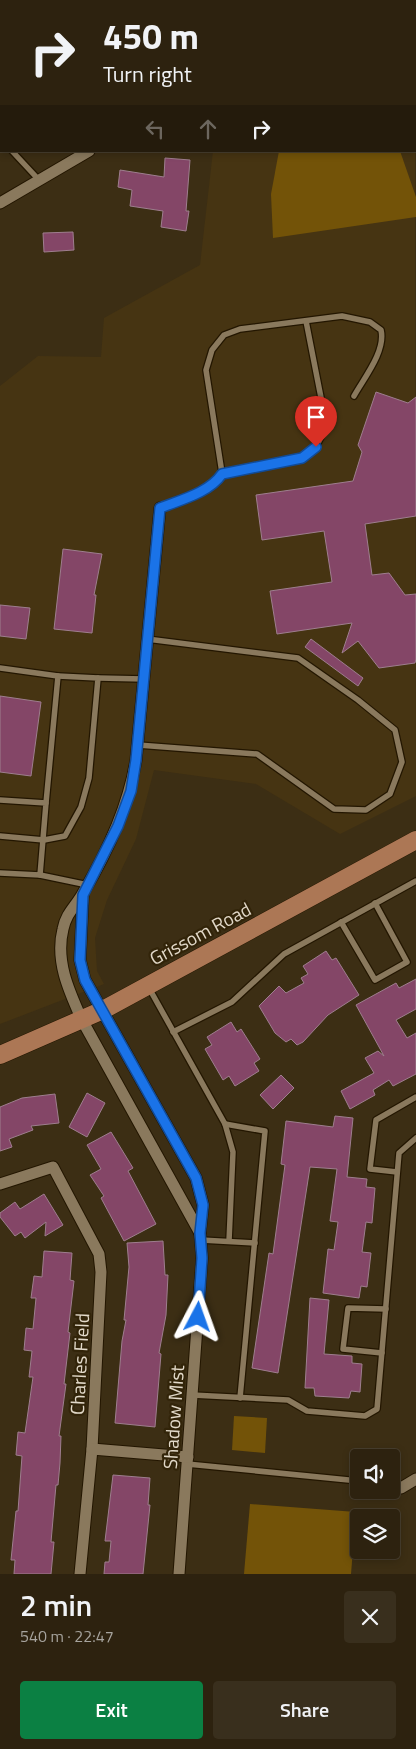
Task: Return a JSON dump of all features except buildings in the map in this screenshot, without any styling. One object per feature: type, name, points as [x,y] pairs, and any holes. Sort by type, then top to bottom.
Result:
[{"type":"main road","name":"Grissom Road","points":[[0,1054],[103,1010],[416,840]]},
{"type":"street","points":[[0,203],[87,152]]},
{"type":"street","name":"Shadow Mist","points":[[160,508],[138,744],[131,791],[118,826],[85,890],[66,915],[62,931],[61,960],[66,984],[82,1020],[200,1236]]},
{"type":"street","name":"Shadow Mist","points":[[85,890],[80,960],[85,980],[196,1178],[203,1205],[200,1236],[202,1258],[179,1574]]},
{"type":"street","name":"Charles Field","points":[[0,1184],[52,1167],[99,1254],[102,1272],[92,1449],[80,1574]]},
{"type":"street","points":[[92,1449],[188,1460]]},
{"type":"street","points":[[400,1488],[416,1479]]},
{"type":"lane","points":[[13,152],[39,180]]},
{"type":"lane","points":[[222,474],[206,370],[212,350],[224,335],[240,329],[342,316],[370,322],[381,330],[382,336],[374,362],[354,396]]},
{"type":"lane","points":[[160,508],[196,494],[217,480],[222,474],[302,458],[316,447],[323,433],[324,413],[306,320]]},
{"type":"lane","points":[[138,744],[257,754],[334,809],[366,810],[390,794],[402,762],[395,730],[358,700],[298,658],[148,639]]},
{"type":"lane","points":[[0,668],[58,676],[144,679]]},
{"type":"lane","points":[[40,875],[58,676]]},
{"type":"lane","points":[[0,836],[44,840],[65,836],[81,808],[89,778],[98,678]]},
{"type":"lane","points":[[0,800],[46,803]]},
{"type":"lane","points":[[0,873],[40,875],[85,890]]},
{"type":"lane","points":[[173,1032],[232,1002],[284,954],[416,881]]},
{"type":"lane","points":[[341,922],[375,980],[408,962],[375,903]]},
{"type":"lane","points":[[148,986],[224,1124],[233,1152],[229,1241]]},
{"type":"lane","points":[[397,1172],[370,1169],[376,1120],[416,1098]]},
{"type":"lane","points":[[224,1124],[265,1130],[240,1398]]},
{"type":"lane","points":[[192,1395],[288,1400],[307,1411],[365,1416],[377,1409],[399,1154],[416,1138]]},
{"type":"lane","points":[[200,1236],[255,1243]]},
{"type":"lane","points":[[382,1353],[343,1349],[348,1308],[386,1309]]},
{"type":"lane","points":[[188,1460],[350,1480]]},
{"type":"shaded area","points":[[213,152],[415,152],[416,796],[340,834],[256,784],[154,770],[136,839],[107,900],[95,938],[97,971],[104,984],[0,1024],[0,386],[38,356],[101,357],[104,318],[200,265]]},
{"type":"shaded area","points":[[279,152],[400,152],[416,197],[416,217],[273,238],[271,194]]},
{"type":"shaded area","points":[[234,1416],[267,1418],[265,1453],[232,1450]]},
{"type":"shaded area","points":[[250,1504],[350,1512],[351,1574],[244,1574]]},
{"type":"route","points":[[198,1317],[202,1258],[200,1233],[203,1205],[200,1192],[196,1178],[85,980],[80,960],[83,895],[118,826],[131,791],[136,760],[160,508],[196,494],[217,480],[222,474],[302,458],[316,447]]}]
